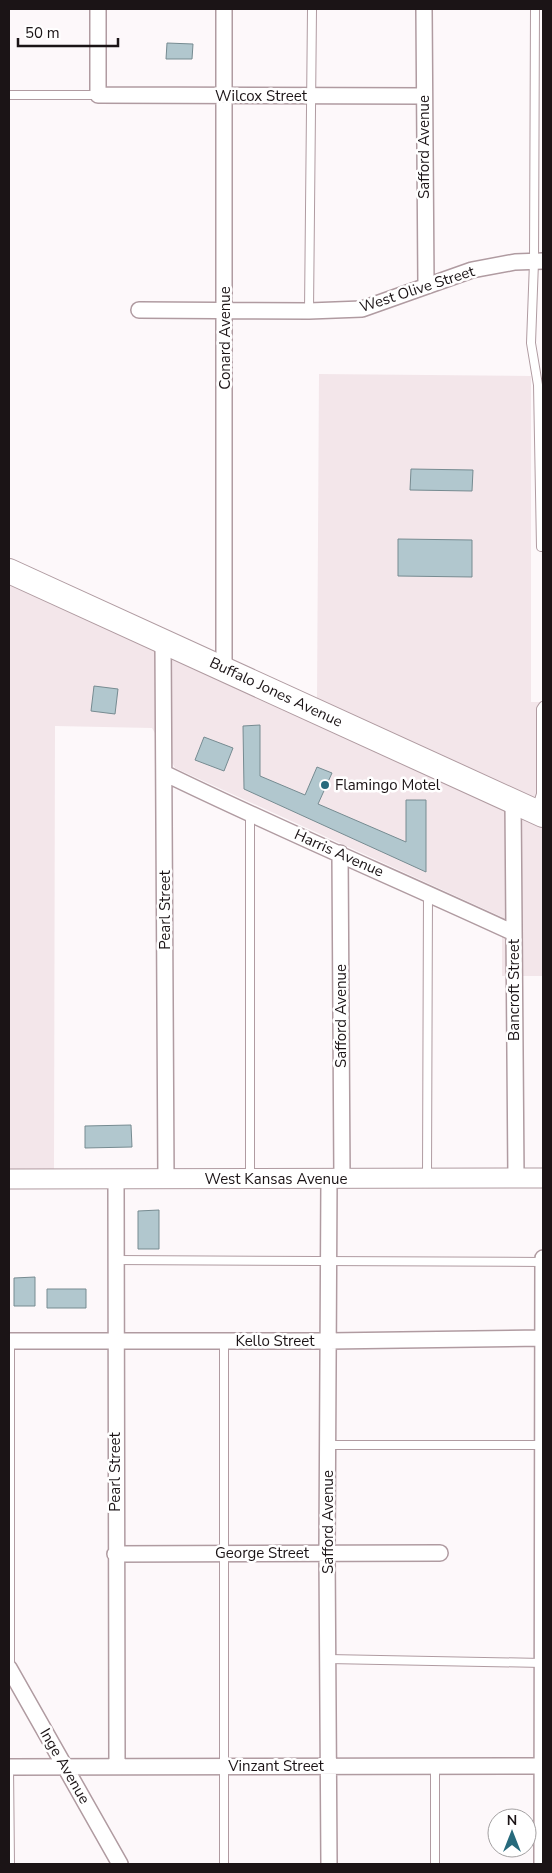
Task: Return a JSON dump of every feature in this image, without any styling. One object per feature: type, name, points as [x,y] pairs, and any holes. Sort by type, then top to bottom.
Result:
[{"type":"main road","name":"Buffalo Jones Avenue","points":[[9,571],[539,813]]},
{"type":"street","points":[[98,9],[98,95]]},
{"type":"street","name":"Conard Avenue","points":[[224,9],[224,668]]},
{"type":"street","name":"Safford Avenue","points":[[424,9],[426,285]]},
{"type":"street","name":"Wilcox Street","points":[[98,95],[424,96]]},
{"type":"street","name":"West Olive Street","points":[[140,310],[309,311],[362,309],[472,270],[515,262],[538,261]]},
{"type":"street","name":"Pearl Street","points":[[164,641],[166,1180]]},
{"type":"street","name":"Harris Avenue","points":[[164,773],[250,815],[340,853],[514,932]]},
{"type":"street","name":"Bancroft Street","points":[[513,801],[516,1178]]},
{"type":"street","name":"Safford Avenue","points":[[329,1864],[327,1553],[329,1261],[335,1179],[340,853]]},
{"type":"street","name":"West Kansas Avenue","points":[[9,1180],[543,1178]]},
{"type":"street","name":"Pearl Street","points":[[116,1179],[115,1554],[117,1766]]},
{"type":"street","points":[[542,1864],[543,1258]]},
{"type":"street","name":"Kello Street","points":[[10,1341],[329,1341],[542,1338]]},
{"type":"street","name":"George Street","points":[[115,1554],[440,1553]]},
{"type":"street","name":"Inge Avenue","points":[[10,1670],[120,1864]]},
{"type":"street","name":"Vinzant Street","points":[[9,1767],[543,1766]]},
{"type":"lane","points":[[309,311],[312,9]]},
{"type":"lane","points":[[535,9],[538,261],[531,343],[538,385],[541,548]]},
{"type":"lane","points":[[9,95],[98,95]]},
{"type":"lane","points":[[539,813],[541,794],[541,709],[543,706]]},
{"type":"lane","points":[[250,815],[250,1180]]},
{"type":"lane","points":[[427,1179],[428,893]]},
{"type":"lane","points":[[115,1260],[543,1262]]},
{"type":"lane","points":[[224,1340],[224,1864]]},
{"type":"lane","points":[[10,1341],[10,1670]]},
{"type":"lane","points":[[328,1445],[542,1445]]},
{"type":"lane","points":[[328,1659],[543,1663]]},
{"type":"lane","points":[[435,1766],[435,1864]]},
{"type":"lane","points":[[9,1767],[10,1864]]},
{"type":"shaded area","points":[[319,374],[531,376],[531,702],[543,702],[543,976],[502,976],[502,917],[175,768],[152,728],[55,726],[54,1171],[9,1171],[9,559],[124,613],[317,699]]},
{"type":"building","points":[[167,43],[193,44],[192,59],[166,59]]},
{"type":"building","points":[[411,469],[473,470],[472,491],[410,490]]},
{"type":"building","points":[[398,539],[472,540],[472,577],[398,576]]},
{"type":"building","points":[[94,686],[118,689],[115,714],[91,711]]},
{"type":"building","points":[[260,725],[260,776],[305,795],[317,767],[332,773],[318,804],[406,842],[406,800],[426,800],[426,872],[244,789],[243,726]]},
{"type":"building","points":[[204,737],[233,748],[224,771],[195,760]]},
{"type":"building","points":[[131,1125],[132,1147],[85,1148],[85,1126]]},
{"type":"building","points":[[159,1210],[159,1249],[138,1249],[138,1211]]},
{"type":"building","points":[[35,1277],[35,1306],[14,1306],[14,1278]]},
{"type":"building","points":[[47,1289],[86,1289],[86,1308],[47,1308]]},
{"type":"place","name":"Flamingo Motel","points":[[325,785]]}]
